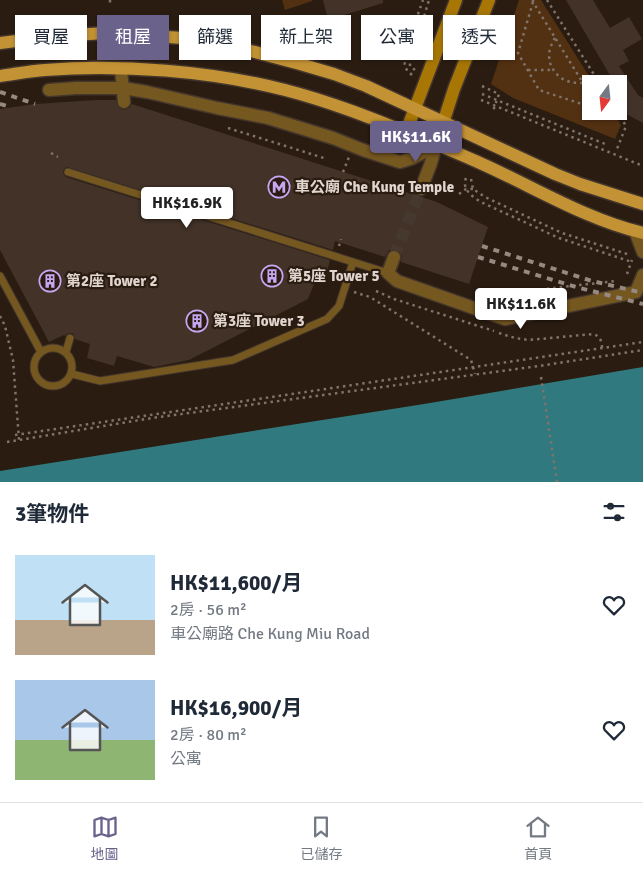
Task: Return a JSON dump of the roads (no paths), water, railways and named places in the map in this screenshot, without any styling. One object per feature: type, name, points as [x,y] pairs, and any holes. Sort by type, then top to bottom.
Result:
[{"type":"main road","points":[[0,43],[56,36],[106,33],[206,41],[291,61],[334,74],[372,89],[555,174],[643,204]]},
{"type":"main road","points":[[0,76],[44,70],[90,68],[161,70],[228,78],[285,90],[324,101],[374,119],[481,163],[573,208],[639,232]]},
{"type":"street","points":[[406,132],[456,0]]},
{"type":"street","points":[[421,189],[454,89],[489,0]]},
{"type":"street","points":[[121,69],[124,102]]},
{"type":"street","points":[[49,90],[123,88],[147,92],[268,118],[333,138],[370,153],[400,162],[413,158],[436,144]]},
{"type":"street","points":[[638,254],[639,232]]},
{"type":"street","points":[[394,257],[388,273],[397,281],[505,319],[636,292],[643,275]]},
{"type":"lane","points":[[68,172],[388,273]]},
{"type":"lane","points":[[72,374],[100,381],[233,360],[327,319],[340,306],[354,262]]},
{"type":"lane","points":[[0,276],[41,352]]},
{"type":"lane","points":[[66,352],[51,348],[41,352],[35,360],[33,368],[35,376],[42,383],[50,386],[59,386],[68,381],[72,374],[73,365],[66,352],[70,338]]},
{"type":"water","points":[[643,367],[643,482],[0,482],[0,471],[424,404]]},
{"type":"tunnel","points":[[394,257],[421,189]]},
{"type":"railway","points":[[0,92],[35,104]]},
{"type":"railway","points":[[0,104],[11,107]]},
{"type":"railway","points":[[482,246],[592,281],[643,293]]},
{"type":"railway","points":[[478,257],[576,287],[643,304]]},
{"type":"place","name":"車公廟 Che Kung Temple","points":[[279,187]]},
{"type":"place","name":"第5座 Tower 5","points":[[272,276]]},
{"type":"place","name":"第2座 Tower 2","points":[[50,281]]},
{"type":"place","name":"第3座 Tower 3","points":[[197,321]]}]
